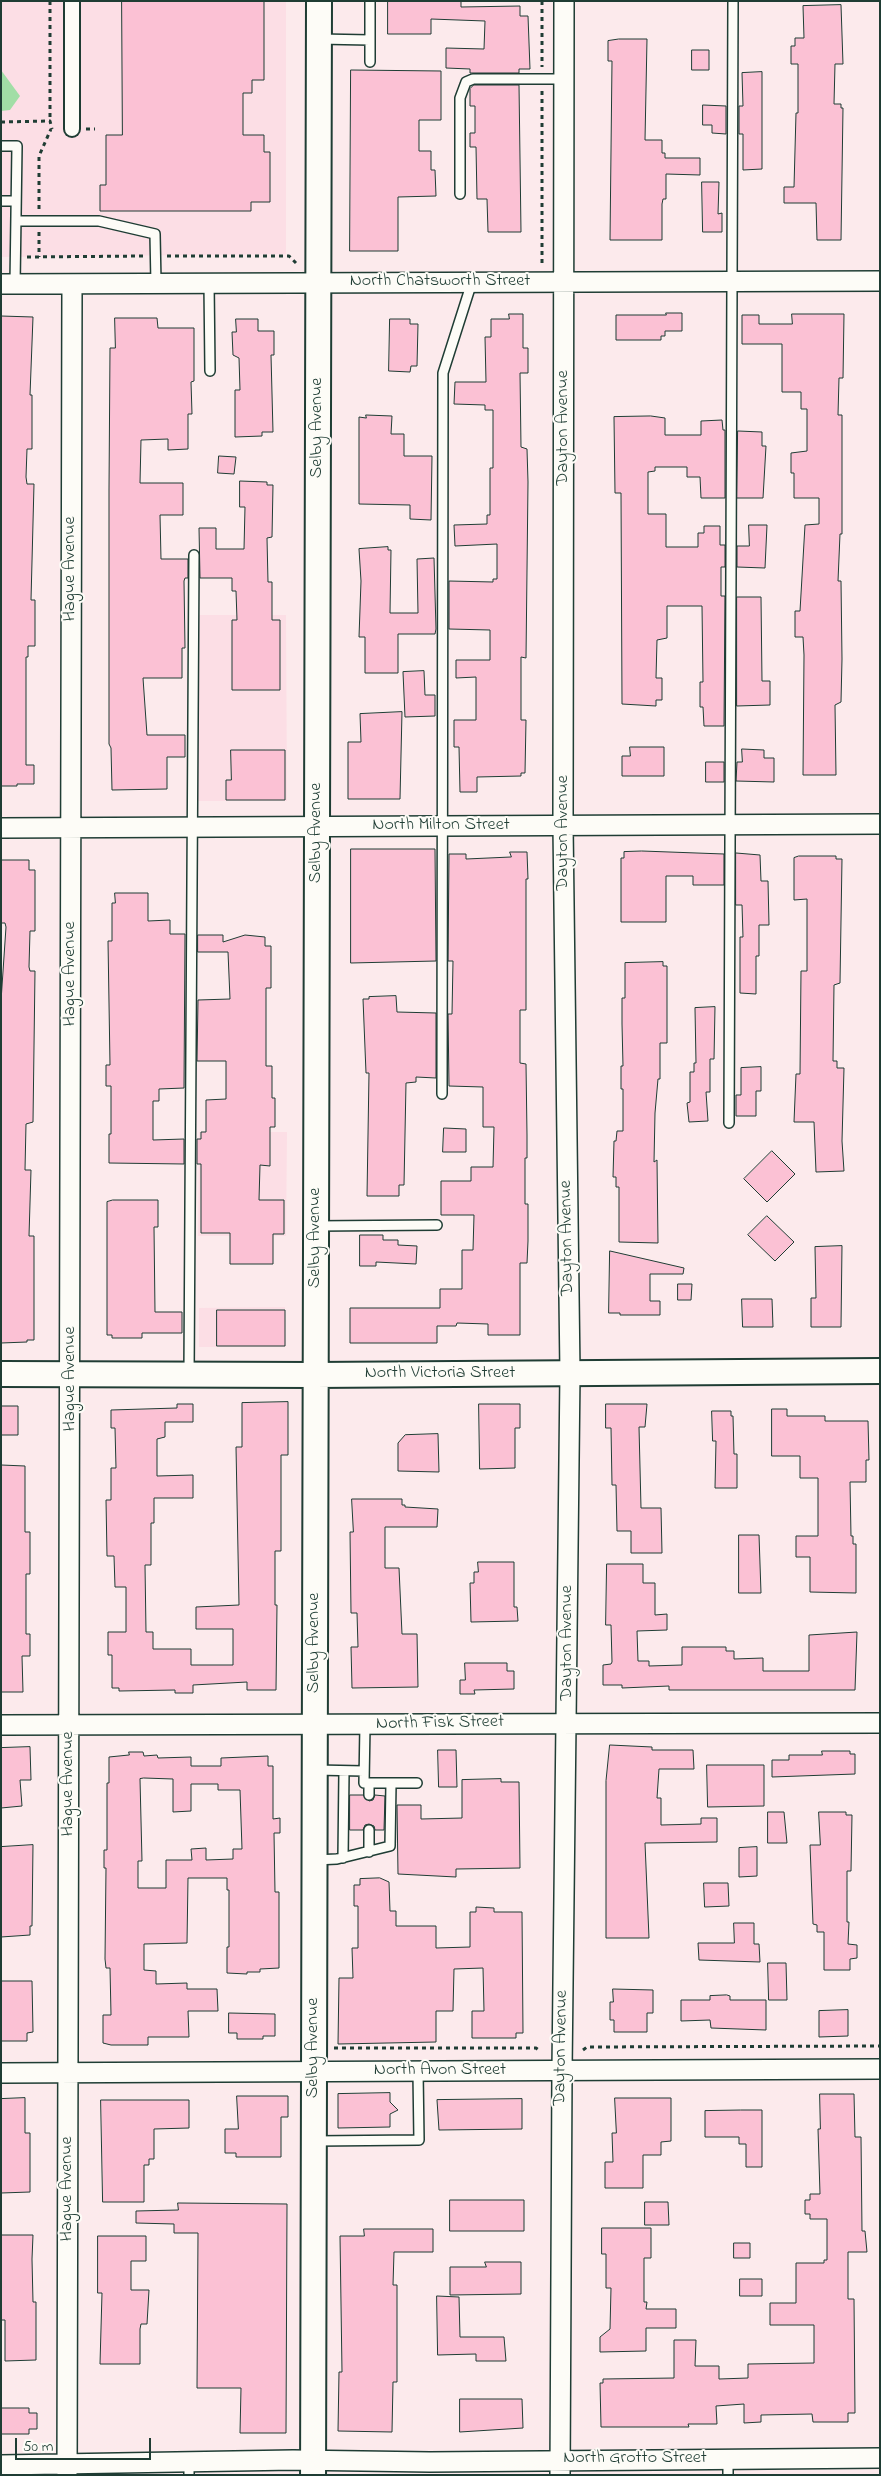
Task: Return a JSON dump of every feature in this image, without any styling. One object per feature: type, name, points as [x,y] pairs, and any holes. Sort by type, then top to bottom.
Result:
[{"type":"street","points":[[72,1],[72,129]]},
{"type":"street","name":"Selby Avenue","points":[[312,2468],[319,1]]},
{"type":"street","name":"Dayton Avenue","points":[[560,2467],[562,2070],[568,1722],[570,1372],[563,826],[564,1]]},
{"type":"street","name":"North Chatsworth Street","points":[[8,284],[880,281]]},
{"type":"street","name":"Hague Avenue","points":[[67,2470],[72,284]]},
{"type":"street","name":"North Milton Street","points":[[1,828],[880,824]]},
{"type":"street","name":"North Victoria Street","points":[[1,1374],[188,1373],[315,1375],[880,1371]]},
{"type":"street","name":"North Fisk Street","points":[[1,1725],[365,1725],[568,1722],[880,1723]]},
{"type":"street","name":"North Avon Street","points":[[1,2074],[880,2069]]},
{"type":"street","name":"North Grotto Street","points":[[1,2465],[67,2470],[728,2467],[880,2458]]},
{"type":"lane","points":[[370,1],[370,62]]},
{"type":"lane","points":[[729,1123],[733,1]]},
{"type":"lane","points":[[319,39],[370,40]]},
{"type":"lane","points":[[460,194],[460,98],[466,82],[473,79],[564,79]]},
{"type":"lane","points":[[1,146],[16,146],[16,221],[8,284]]},
{"type":"lane","points":[[1,201],[16,202]]},
{"type":"lane","points":[[16,221],[99,221],[155,234],[156,283]]},
{"type":"lane","points":[[442,1094],[444,373],[472,282]]},
{"type":"lane","points":[[209,283],[210,371]]},
{"type":"lane","points":[[188,1373],[194,556]]},
{"type":"lane","points":[[316,1226],[437,1225]]},
{"type":"lane","points":[[365,1725],[364,1783],[417,1783]]},
{"type":"lane","points":[[314,1770],[364,1771]]},
{"type":"lane","points":[[343,1858],[344,1771]]},
{"type":"lane","points":[[369,1783],[369,1795]]},
{"type":"lane","points":[[314,1860],[343,1858],[390,1846],[391,1783]]},
{"type":"lane","points":[[369,1830],[369,1852]]},
{"type":"lane","points":[[314,2141],[419,2140],[418,2072]]},
{"type":"path","points":[[40,257],[39,156],[51,129],[50,1]]},
{"type":"path","points":[[542,1],[542,262]]},
{"type":"path","points":[[1,122],[50,121]]},
{"type":"path","points":[[51,129],[95,129]]},
{"type":"path","points":[[289,256],[296,263]]},
{"type":"path","points":[[583,2050],[587,2047],[880,2046]]},
{"type":"path","points":[[329,2052],[335,2048],[536,2048],[540,2051]]},
{"type":"shaded area","points":[[1,1],[286,1],[286,254],[1,257]]},
{"type":"shaded area","points":[[197,615],[286,615],[287,801],[196,801]]},
{"type":"shaded area","points":[[199,1132],[287,1132],[286,1236],[198,1236]]},
{"type":"shaded area","points":[[285,1307],[286,1347],[199,1347],[199,1308]]},
{"type":"green space","points":[[1,70],[20,96],[10,110],[1,111]]},
{"type":"building","points":[[122,1],[264,1],[264,80],[252,80],[252,93],[243,93],[243,135],[264,135],[264,152],[270,152],[270,202],[251,202],[251,211],[100,211],[100,185],[106,185],[106,135],[122,135]]},
{"type":"building","points":[[388,1],[461,1],[461,7],[520,6],[520,16],[528,16],[530,69],[519,69],[519,73],[470,73],[470,69],[446,68],[446,48],[484,49],[485,21],[431,19],[431,34],[388,34]]},
{"type":"building","points":[[841,5],[843,64],[835,64],[834,104],[841,104],[841,108],[843,108],[841,240],[817,240],[816,203],[784,203],[784,187],[794,187],[796,113],[798,113],[798,64],[791,64],[791,46],[795,46],[795,38],[804,38],[803,6]]},
{"type":"building","points":[[647,39],[645,140],[662,140],[662,153],[665,153],[665,158],[700,158],[700,175],[666,174],[666,199],[663,199],[662,204],[662,240],[610,240],[612,61],[608,61],[608,41]]},
{"type":"building","points":[[692,50],[709,50],[709,70],[692,70]]},
{"type":"building","points":[[351,70],[441,71],[441,120],[419,120],[419,151],[431,151],[431,170],[435,170],[436,196],[398,197],[398,251],[350,251]]},
{"type":"building","points":[[762,72],[762,169],[743,170],[743,134],[739,134],[739,106],[743,106],[742,73]]},
{"type":"building","points":[[474,85],[519,85],[521,232],[488,232],[487,199],[477,199],[476,147],[470,147],[470,133],[475,133],[475,106],[470,106],[470,89]]},
{"type":"building","points":[[703,105],[726,106],[726,134],[712,133],[712,125],[703,125]]},
{"type":"building","points":[[702,182],[719,182],[718,214],[722,213],[722,232],[703,232]]},
{"type":"building","points":[[666,313],[682,313],[682,331],[665,331],[665,336],[661,336],[661,340],[616,340],[616,315],[666,315]]},
{"type":"building","points":[[509,314],[523,314],[523,348],[528,348],[528,373],[520,373],[521,447],[527,449],[528,482],[526,658],[521,657],[521,720],[526,720],[525,773],[521,773],[521,776],[477,777],[477,792],[460,792],[459,747],[454,747],[454,720],[476,720],[476,677],[456,678],[456,660],[490,660],[490,630],[449,629],[449,581],[493,582],[493,579],[497,579],[497,544],[455,546],[454,525],[487,524],[487,515],[490,515],[490,468],[493,468],[493,410],[485,410],[485,405],[454,404],[455,382],[486,382],[485,337],[491,337],[491,319],[509,319]]},
{"type":"building","points":[[792,314],[844,314],[843,378],[839,378],[838,415],[842,415],[842,534],[840,534],[838,581],[841,581],[842,659],[841,702],[835,705],[836,775],[803,775],[804,655],[803,637],[795,637],[795,611],[800,611],[805,525],[819,524],[819,498],[794,498],[794,473],[791,473],[791,453],[807,451],[807,409],[801,409],[801,392],[782,392],[782,344],[742,344],[742,315],[759,315],[759,324],[792,324]]},
{"type":"building","points":[[1,316],[33,317],[30,395],[32,395],[32,449],[27,449],[26,477],[27,484],[34,484],[31,600],[35,600],[35,646],[28,646],[28,657],[26,657],[26,765],[34,765],[34,784],[17,784],[17,786],[1,786]]},
{"type":"building","points":[[115,318],[157,318],[158,328],[194,328],[194,381],[191,382],[192,414],[188,414],[188,449],[168,450],[168,439],[141,440],[140,483],[183,483],[183,515],[160,515],[161,559],[188,559],[188,578],[185,578],[184,581],[185,648],[182,648],[182,678],[143,678],[147,735],[185,735],[185,757],[167,757],[167,789],[112,790],[111,748],[109,744],[109,489],[110,348],[115,348]]},
{"type":"building","points":[[236,319],[258,319],[258,331],[274,331],[274,355],[271,355],[273,432],[262,432],[262,436],[235,437],[235,390],[240,390],[239,358],[233,355],[232,332],[236,332]]},
{"type":"building","points":[[390,319],[410,319],[410,324],[418,324],[417,366],[411,366],[410,372],[389,371]]},
{"type":"building","points":[[366,415],[392,416],[391,434],[404,434],[404,456],[432,456],[431,520],[410,519],[410,505],[359,504],[359,417],[366,418]]},
{"type":"building","points":[[651,416],[665,418],[665,435],[701,435],[701,421],[722,420],[723,430],[725,430],[725,498],[701,498],[700,477],[687,477],[687,467],[655,467],[655,471],[648,472],[648,514],[666,514],[666,547],[698,547],[698,533],[704,533],[704,526],[720,526],[720,545],[725,545],[725,567],[721,567],[721,596],[725,596],[724,726],[704,726],[703,707],[700,707],[700,682],[703,682],[702,606],[667,606],[667,638],[657,640],[656,678],[662,678],[662,700],[656,700],[656,706],[622,704],[621,493],[615,493],[614,417]]},
{"type":"building","points":[[738,431],[762,432],[762,446],[766,446],[763,498],[737,498]]},
{"type":"building","points":[[219,456],[236,457],[234,474],[218,473]]},
{"type":"building","points":[[240,481],[267,482],[267,485],[273,485],[272,537],[267,538],[268,582],[272,582],[272,620],[280,620],[280,690],[232,690],[232,620],[237,620],[236,591],[232,591],[232,578],[200,578],[199,528],[216,528],[216,549],[244,549],[245,507],[240,507]]},
{"type":"building","points":[[749,525],[767,525],[765,568],[737,567],[737,546],[749,546]]},
{"type":"building","points":[[388,547],[388,550],[391,550],[390,613],[418,613],[417,559],[434,558],[436,629],[435,634],[398,634],[398,673],[365,673],[365,637],[359,637],[361,581],[359,549]]},
{"type":"building","points":[[737,597],[761,597],[762,681],[770,681],[770,705],[737,706]]},
{"type":"building","points":[[424,671],[425,695],[435,695],[435,716],[405,717],[403,672]]},
{"type":"building","points":[[402,712],[400,799],[348,799],[348,742],[361,742],[360,714]]},
{"type":"building","points":[[630,747],[664,747],[664,776],[622,776],[622,756],[630,756]]},
{"type":"building","points":[[742,749],[764,750],[764,758],[774,758],[774,782],[736,781],[737,762],[742,762]]},
{"type":"building","points":[[231,750],[285,750],[285,800],[226,800],[226,780],[231,780]]},
{"type":"building","points":[[706,762],[724,762],[724,782],[706,782]]},
{"type":"building","points":[[351,849],[435,849],[436,961],[351,963]]},
{"type":"building","points":[[510,852],[527,852],[528,879],[526,879],[526,1010],[520,1010],[520,1063],[526,1064],[527,1158],[525,1158],[525,1204],[528,1204],[528,1241],[527,1263],[520,1263],[520,1335],[488,1335],[488,1324],[457,1323],[456,1326],[437,1326],[437,1343],[350,1343],[350,1308],[440,1308],[440,1289],[462,1289],[462,1250],[473,1250],[474,1215],[441,1215],[441,1181],[471,1181],[471,1167],[493,1167],[494,1127],[483,1127],[483,1087],[449,1086],[448,1014],[452,1014],[453,961],[448,961],[449,854],[466,854],[466,859],[511,857]]},
{"type":"building","points":[[624,852],[724,854],[724,885],[693,885],[693,876],[666,876],[666,922],[621,922],[621,858],[624,858]]},
{"type":"building","points":[[736,853],[760,855],[761,881],[768,881],[769,925],[759,925],[759,956],[756,956],[756,994],[740,993],[740,937],[743,937],[742,905],[736,905]]},
{"type":"building","points":[[799,856],[836,856],[836,859],[842,859],[840,983],[834,985],[833,1061],[837,1061],[837,1068],[844,1068],[842,1141],[844,1171],[816,1172],[814,1122],[794,1122],[796,1074],[800,1074],[801,971],[807,971],[807,899],[794,900],[794,858]]},
{"type":"building","points":[[1,860],[29,860],[29,870],[35,870],[35,931],[30,931],[29,967],[30,971],[35,971],[33,1122],[26,1124],[25,1170],[31,1170],[29,1236],[34,1236],[34,1340],[1,1343],[1,1001],[6,927],[5,923],[1,923]]},
{"type":"building","points":[[115,893],[148,893],[148,921],[170,920],[170,934],[185,934],[184,1088],[159,1089],[159,1101],[153,1101],[153,1140],[184,1139],[184,1164],[109,1163],[111,1086],[106,1086],[106,1065],[110,1065],[108,941],[112,941],[112,903],[115,903]]},
{"type":"building","points":[[198,935],[223,935],[223,942],[245,935],[265,937],[265,946],[271,946],[271,988],[266,988],[266,1066],[272,1066],[272,1098],[275,1098],[275,1127],[270,1127],[270,1166],[260,1165],[259,1200],[284,1200],[284,1234],[273,1234],[273,1264],[230,1264],[230,1233],[201,1233],[201,1164],[197,1164],[197,1139],[201,1139],[201,1132],[206,1132],[206,1100],[226,1099],[226,1061],[197,1061],[198,1000],[230,999],[228,952],[198,952]]},
{"type":"building","points":[[663,962],[663,966],[667,966],[667,1043],[660,1043],[660,1079],[658,1079],[655,1113],[654,1162],[657,1160],[658,1243],[619,1242],[619,1187],[616,1187],[616,1177],[613,1177],[614,1141],[616,1141],[617,1131],[623,1131],[621,1066],[623,1066],[622,998],[625,998],[625,963]]},
{"type":"building","points":[[396,996],[397,1012],[436,1013],[436,1078],[416,1077],[416,1082],[406,1083],[404,1185],[399,1185],[399,1196],[367,1196],[369,1073],[366,1073],[363,999]]},
{"type":"building","points":[[715,1007],[714,1059],[710,1059],[710,1092],[706,1092],[708,1121],[689,1122],[687,1103],[690,1102],[690,1072],[694,1072],[694,1063],[696,1063],[695,1008]]},
{"type":"building","points":[[761,1067],[761,1091],[756,1091],[756,1116],[736,1116],[736,1095],[741,1095],[741,1068]]},
{"type":"building","points":[[444,1128],[466,1129],[466,1152],[443,1152]]},
{"type":"building","points":[[772,1151],[795,1174],[767,1202],[744,1179]]},
{"type":"building","points":[[113,1200],[158,1200],[158,1227],[154,1227],[155,1312],[182,1312],[182,1333],[142,1333],[142,1338],[112,1338],[112,1335],[107,1335],[107,1202]]},
{"type":"building","points":[[767,1216],[794,1242],[775,1261],[748,1235]]},
{"type":"building","points":[[360,1235],[383,1235],[383,1240],[398,1240],[398,1245],[417,1246],[416,1264],[376,1262],[376,1266],[360,1266]]},
{"type":"building","points":[[842,1246],[841,1327],[811,1327],[811,1298],[816,1298],[815,1247]]},
{"type":"building","points":[[610,1251],[684,1268],[683,1274],[650,1274],[650,1301],[660,1301],[660,1315],[620,1315],[620,1313],[609,1313]]},
{"type":"building","points":[[678,1284],[692,1284],[691,1300],[678,1300]]},
{"type":"building","points":[[742,1299],[772,1299],[773,1327],[743,1327]]},
{"type":"building","points":[[217,1310],[285,1310],[285,1346],[217,1346]]},
{"type":"building","points":[[288,1402],[288,1455],[281,1455],[281,1551],[275,1551],[275,1605],[277,1605],[276,1690],[247,1690],[247,1682],[193,1685],[193,1693],[175,1693],[175,1690],[119,1691],[119,1688],[112,1688],[112,1655],[108,1655],[108,1632],[126,1632],[126,1587],[115,1587],[114,1556],[107,1556],[106,1500],[111,1500],[111,1468],[116,1468],[115,1428],[111,1428],[111,1410],[177,1408],[177,1404],[193,1404],[193,1422],[165,1422],[165,1437],[157,1439],[157,1476],[193,1475],[193,1498],[154,1498],[154,1523],[151,1523],[151,1565],[145,1565],[146,1632],[153,1632],[153,1649],[191,1649],[191,1665],[233,1665],[233,1629],[196,1629],[196,1607],[239,1605],[236,1447],[242,1447],[242,1403]]},
{"type":"building","points":[[479,1404],[520,1404],[520,1428],[515,1428],[515,1468],[480,1469]]},
{"type":"building","points":[[606,1404],[647,1404],[645,1427],[639,1427],[641,1508],[661,1508],[662,1553],[631,1553],[631,1531],[617,1531],[616,1485],[612,1485],[611,1428],[606,1428]]},
{"type":"building","points":[[1,1406],[18,1406],[18,1435],[1,1435]]},
{"type":"building","points":[[772,1409],[787,1409],[787,1416],[825,1416],[825,1421],[868,1421],[869,1460],[866,1460],[866,1482],[850,1482],[851,1536],[853,1536],[853,1544],[856,1544],[856,1593],[810,1592],[810,1557],[796,1557],[796,1536],[818,1536],[818,1478],[800,1478],[800,1456],[772,1456]]},
{"type":"building","points":[[712,1411],[731,1411],[731,1416],[733,1416],[734,1454],[737,1454],[737,1488],[715,1488],[716,1441],[713,1441]]},
{"type":"building","points":[[438,1434],[439,1472],[398,1471],[398,1443],[405,1435]]},
{"type":"building","points":[[1,1465],[25,1466],[25,1532],[30,1532],[30,1574],[26,1574],[26,1634],[30,1634],[30,1656],[22,1656],[23,1692],[1,1692]]},
{"type":"building","points":[[352,1499],[402,1499],[402,1505],[405,1505],[405,1507],[438,1509],[437,1527],[385,1527],[385,1568],[399,1568],[402,1634],[417,1634],[418,1687],[352,1688],[351,1647],[358,1647],[357,1613],[351,1613],[350,1532],[353,1532]]},
{"type":"building","points":[[739,1535],[759,1535],[761,1593],[739,1593]]},
{"type":"building","points":[[478,1562],[514,1562],[514,1607],[517,1607],[518,1621],[471,1622],[470,1583],[474,1583],[474,1572],[478,1572]]},
{"type":"building","points":[[607,1564],[643,1564],[643,1583],[655,1583],[655,1615],[667,1614],[667,1630],[637,1631],[638,1661],[649,1661],[649,1666],[682,1665],[682,1647],[726,1647],[726,1651],[734,1651],[734,1659],[763,1658],[763,1671],[809,1671],[809,1635],[857,1632],[855,1690],[669,1690],[669,1686],[622,1688],[622,1685],[603,1685],[603,1665],[611,1664],[612,1662],[611,1625],[606,1625]]},
{"type":"building","points":[[465,1663],[507,1663],[507,1671],[514,1671],[514,1689],[474,1690],[475,1694],[460,1694],[460,1680],[465,1680]]},
{"type":"building","points":[[610,1745],[652,1747],[652,1750],[693,1750],[694,1769],[659,1769],[657,1798],[661,1798],[661,1825],[701,1824],[701,1818],[717,1818],[717,1842],[645,1843],[649,1938],[606,1938],[606,1781]]},
{"type":"building","points":[[30,1747],[31,1780],[20,1780],[22,1806],[1,1808],[1,1748]]},
{"type":"building","points":[[438,1750],[456,1750],[457,1787],[439,1787]]},
{"type":"building","points":[[822,1751],[850,1751],[850,1754],[855,1754],[855,1774],[772,1777],[772,1760],[789,1760],[789,1755],[822,1755]]},
{"type":"building","points":[[129,1752],[143,1752],[144,1756],[157,1755],[158,1758],[191,1757],[191,1766],[221,1766],[221,1758],[268,1756],[268,1766],[273,1766],[273,1819],[280,1818],[280,1833],[274,1833],[275,1892],[279,1892],[279,1968],[260,1969],[260,1972],[247,1972],[247,1974],[227,1973],[229,1890],[227,1890],[227,1878],[188,1878],[187,1943],[144,1944],[144,1970],[156,1971],[156,1984],[187,1983],[187,1989],[217,1989],[218,2011],[188,2011],[189,2037],[148,2037],[148,2045],[111,2045],[103,2043],[103,2015],[111,2015],[110,1968],[106,1968],[105,1959],[106,1868],[104,1868],[104,1850],[107,1850],[109,1757],[129,1755]],"holes":[[[140,1779],[173,1779],[173,1812],[191,1811],[191,1784],[218,1784],[218,1790],[240,1790],[242,1849],[233,1849],[233,1859],[206,1860],[206,1848],[191,1849],[192,1860],[166,1860],[166,1888],[138,1888],[138,1861],[142,1861]]]},
{"type":"building","points":[[707,1765],[764,1765],[764,1806],[708,1807]]},
{"type":"building","points":[[501,1779],[501,1782],[519,1782],[520,1868],[456,1869],[456,1877],[398,1874],[397,1805],[421,1805],[421,1819],[462,1818],[462,1780]]},
{"type":"building","points":[[350,1795],[363,1795],[369,1801],[373,1800],[375,1795],[385,1796],[384,1830],[375,1830],[374,1826],[369,1824],[365,1825],[363,1830],[350,1830]]},
{"type":"building","points":[[768,1812],[784,1812],[787,1843],[768,1843]]},
{"type":"building","points":[[819,1812],[846,1812],[846,1815],[852,1815],[851,1871],[847,1871],[847,1922],[849,1922],[848,1944],[857,1945],[857,1958],[850,1959],[850,1970],[824,1970],[824,1932],[817,1932],[817,1925],[813,1924],[810,1845],[820,1845]]},
{"type":"building","points":[[33,1845],[32,1926],[30,1926],[30,1935],[1,1937],[1,1847]]},
{"type":"building","points":[[757,1847],[757,1876],[739,1877],[739,1848]]},
{"type":"building","points":[[380,1878],[389,1882],[390,1911],[396,1911],[396,1926],[436,1926],[436,1948],[470,1947],[470,1912],[476,1912],[476,1907],[494,1908],[494,1912],[522,1912],[523,2033],[516,2033],[516,2038],[472,2038],[472,2011],[484,2011],[483,1968],[454,1969],[453,2011],[436,2011],[436,2042],[338,2044],[339,1978],[353,1978],[352,1948],[358,1948],[358,1906],[354,1906],[354,1885],[360,1885],[360,1879]]},
{"type":"building","points":[[704,1883],[728,1883],[729,1906],[705,1907]]},
{"type":"building","points":[[734,1923],[754,1923],[754,1944],[759,1944],[760,1962],[699,1960],[698,1943],[734,1943]]},
{"type":"building","points":[[768,1963],[786,1963],[787,2000],[769,2000]]},
{"type":"building","points":[[1,1981],[32,1981],[33,2032],[27,2033],[27,2041],[1,2041]]},
{"type":"building","points":[[613,1989],[653,1990],[653,2013],[647,2013],[647,2032],[614,2032],[614,2020],[610,2020],[610,2002],[613,2002]]},
{"type":"building","points":[[710,1996],[730,1996],[730,2000],[766,2000],[766,2030],[711,2028],[710,2020],[681,2021],[681,2000],[710,2000]]},
{"type":"building","points":[[848,2010],[848,2036],[819,2037],[819,2011]]},
{"type":"building","points":[[229,2013],[275,2014],[275,2036],[263,2036],[263,2039],[237,2039],[237,2033],[229,2033]]},
{"type":"building","points":[[390,2093],[390,2102],[398,2110],[390,2114],[390,2127],[338,2128],[338,2094]]},
{"type":"building","points":[[820,2094],[854,2094],[855,2137],[861,2137],[862,2231],[865,2231],[867,2252],[848,2252],[848,2299],[854,2299],[855,2413],[848,2413],[848,2422],[813,2422],[812,2414],[761,2415],[761,2422],[744,2423],[744,2404],[716,2406],[717,2424],[688,2424],[689,2427],[601,2427],[600,2383],[603,2383],[603,2379],[674,2378],[674,2340],[696,2340],[695,2366],[719,2366],[719,2379],[748,2378],[748,2364],[814,2363],[814,2325],[770,2325],[770,2303],[796,2303],[796,2263],[824,2263],[824,2260],[827,2260],[827,2219],[810,2219],[810,2214],[805,2214],[805,2200],[810,2200],[810,2194],[820,2194],[818,2129],[820,2129]]},
{"type":"building","points":[[237,2096],[288,2096],[288,2117],[281,2117],[281,2157],[236,2157],[236,2153],[225,2153],[225,2129],[238,2129]]},
{"type":"building","points":[[25,2098],[25,2133],[30,2133],[30,2192],[1,2193],[1,2099]]},
{"type":"building","points":[[615,2098],[671,2098],[671,2141],[661,2142],[661,2155],[643,2155],[643,2188],[605,2188],[605,2162],[613,2162],[612,2133],[616,2133]]},
{"type":"building","points":[[522,2099],[522,2129],[439,2130],[437,2100]]},
{"type":"building","points":[[101,2100],[189,2100],[189,2128],[154,2129],[154,2159],[149,2159],[149,2165],[144,2165],[144,2202],[103,2202]]},
{"type":"building","points":[[762,2110],[762,2167],[746,2167],[746,2144],[739,2144],[739,2137],[705,2137],[705,2111]]},
{"type":"building","points":[[450,2200],[524,2200],[524,2231],[450,2231]]},
{"type":"building","points":[[645,2202],[668,2202],[669,2225],[645,2225]]},
{"type":"building","points":[[178,2203],[287,2204],[286,2433],[240,2433],[241,2388],[197,2388],[198,2233],[174,2233],[174,2224],[136,2223],[136,2211],[178,2210]]},
{"type":"building","points":[[602,2228],[651,2228],[651,2258],[644,2258],[644,2302],[647,2302],[646,2309],[676,2309],[676,2328],[646,2328],[646,2351],[600,2352],[600,2337],[610,2329],[611,2288],[606,2288],[606,2254],[602,2254]]},
{"type":"building","points":[[364,2229],[433,2229],[433,2252],[394,2252],[393,2285],[397,2285],[397,2382],[393,2382],[392,2432],[338,2431],[339,2372],[342,2372],[340,2236],[364,2236]]},
{"type":"building","points":[[1,2235],[33,2235],[33,2302],[36,2302],[36,2360],[5,2361],[5,2320],[1,2320]]},
{"type":"building","points":[[98,2236],[146,2236],[146,2261],[131,2261],[131,2290],[149,2290],[147,2324],[141,2324],[140,2329],[140,2364],[100,2364],[102,2293],[98,2293]]},
{"type":"building","points":[[734,2243],[750,2243],[750,2258],[734,2258]]},
{"type":"building","points":[[485,2262],[521,2262],[521,2294],[450,2295],[450,2267],[486,2267]]},
{"type":"building","points":[[740,2279],[762,2279],[762,2296],[740,2296]]},
{"type":"building","points":[[437,2296],[459,2297],[460,2337],[504,2337],[506,2361],[476,2361],[476,2354],[438,2355]]},
{"type":"building","points":[[460,2399],[522,2399],[523,2428],[460,2432]]},
{"type":"building","points":[[1,2408],[29,2408],[29,2413],[37,2413],[37,2429],[29,2429],[29,2434],[1,2434]]}]
